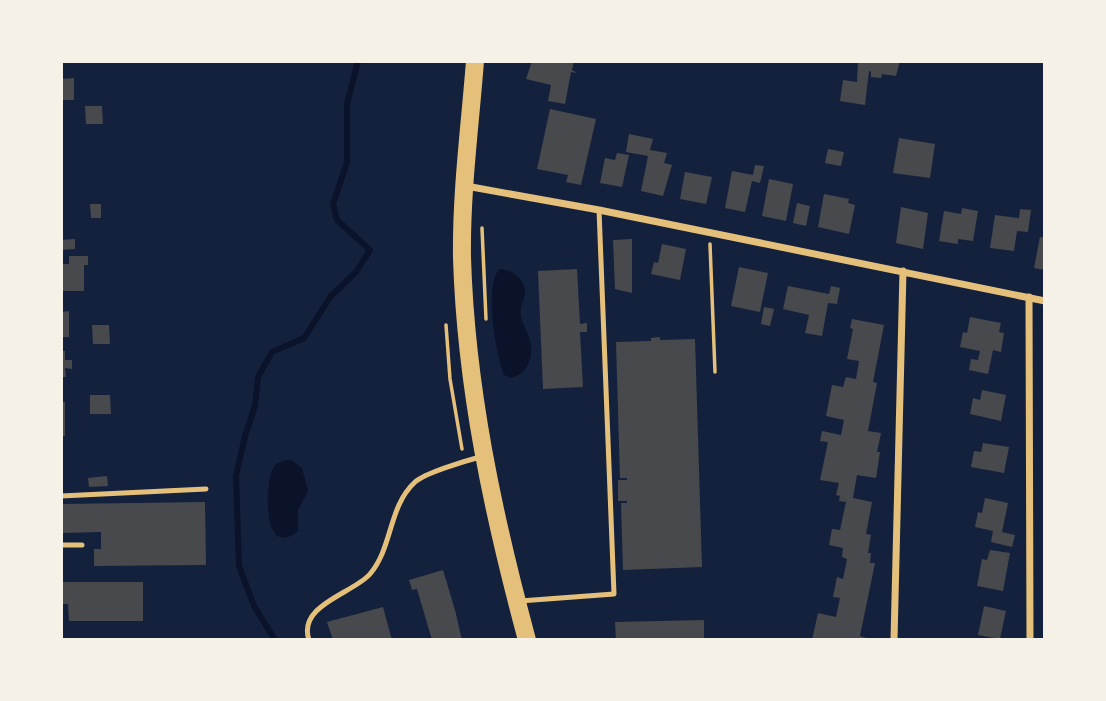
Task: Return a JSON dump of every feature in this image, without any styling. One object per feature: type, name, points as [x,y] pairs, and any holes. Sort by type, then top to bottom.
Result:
[{"type":"main road","points":[[475,61],[462,255],[466,336],[483,457],[527,640]]},
{"type":"street","points":[[465,186],[710,232],[1045,301]]},
{"type":"street","points":[[894,640],[903,271]]},
{"type":"street","points":[[1029,297],[1030,640]]},
{"type":"lane","points":[[517,601],[614,594],[599,210]]},
{"type":"lane","points":[[309,640],[307,635],[311,617],[328,601],[369,575],[380,558],[398,502],[416,480],[464,461],[483,457]]},
{"type":"lane","points":[[61,496],[205,489]]},
{"type":"lane","points":[[61,545],[82,545]]},
{"type":"path","points":[[482,221],[486,323]]},
{"type":"path","points":[[710,232],[715,372]]},
{"type":"water","points":[[500,269],[514,273],[524,285],[522,322],[531,343],[529,362],[522,372],[511,378],[504,375],[493,320],[492,289]]},
{"type":"water","points":[[291,460],[302,468],[308,491],[298,510],[298,531],[286,538],[277,535],[271,527],[268,499],[275,465]]},
{"type":"building","points":[[532,61],[574,61],[572,70],[577,73],[571,72],[565,104],[548,101],[551,85],[526,79]]},
{"type":"building","points":[[858,61],[900,61],[896,76],[882,74],[881,78],[871,77],[869,71],[865,105],[840,101],[843,80],[857,82]]},
{"type":"building","points":[[74,78],[74,100],[61,100],[61,79]]},
{"type":"building","points":[[85,106],[102,106],[103,124],[86,124]]},
{"type":"building","points":[[550,109],[596,119],[581,185],[566,182],[568,175],[537,169]]},
{"type":"building","points":[[629,134],[653,139],[650,150],[667,153],[664,163],[672,165],[663,196],[641,191],[648,156],[626,152]]},
{"type":"building","points":[[899,138],[935,144],[930,178],[893,173]]},
{"type":"building","points":[[828,149],[844,152],[841,166],[825,163]]},
{"type":"building","points":[[617,153],[629,155],[622,187],[600,183],[605,158],[615,160]]},
{"type":"building","points":[[755,165],[764,166],[760,183],[752,181],[745,212],[725,208],[732,171],[753,175]]},
{"type":"building","points":[[685,172],[712,177],[706,204],[680,199]]},
{"type":"building","points":[[769,179],[793,184],[786,221],[762,216]]},
{"type":"building","points":[[824,194],[849,199],[848,203],[855,205],[849,234],[818,227]]},
{"type":"building","points":[[797,203],[810,206],[806,226],[793,223]]},
{"type":"building","points":[[90,204],[101,204],[101,218],[91,218]]},
{"type":"building","points":[[901,207],[928,213],[923,249],[896,243]]},
{"type":"building","points":[[962,208],[978,211],[973,241],[958,239],[958,244],[939,241],[944,211],[961,214]]},
{"type":"building","points":[[1020,209],[1031,210],[1028,232],[1017,231],[1014,251],[990,248],[995,215],[1019,218]]},
{"type":"building","points":[[1040,237],[1045,238],[1045,270],[1034,268]]},
{"type":"building","points":[[75,239],[75,249],[61,250],[61,240]]},
{"type":"building","points":[[632,239],[632,293],[615,289],[613,240]]},
{"type":"building","points":[[662,244],[686,249],[680,280],[651,274],[654,262],[658,263]]},
{"type":"building","points":[[69,256],[88,256],[88,265],[84,265],[84,291],[61,291],[61,264],[69,264]]},
{"type":"building","points":[[739,267],[768,273],[760,312],[731,306]]},
{"type":"building","points":[[577,269],[580,324],[587,323],[587,332],[580,332],[583,387],[543,389],[538,271]]},
{"type":"building","points":[[788,286],[829,294],[831,286],[840,288],[837,304],[828,303],[822,336],[805,333],[809,315],[783,309]]},
{"type":"building","points":[[764,307],[774,309],[770,326],[761,324]]},
{"type":"building","points":[[69,311],[69,337],[61,337],[61,312]]},
{"type":"building","points":[[970,317],[1001,323],[999,332],[1004,333],[1001,352],[993,350],[988,374],[969,370],[971,359],[978,360],[980,351],[960,347],[963,332],[967,333]]},
{"type":"building","points":[[852,319],[884,325],[873,382],[877,383],[868,431],[881,433],[876,478],[857,475],[853,498],[872,502],[866,534],[871,535],[868,553],[871,553],[870,563],[875,563],[860,636],[873,640],[812,640],[818,613],[836,617],[840,598],[833,597],[837,577],[843,579],[847,559],[842,557],[843,548],[829,545],[832,529],[840,530],[846,502],[839,501],[840,496],[836,495],[839,483],[820,480],[828,442],[820,441],[822,431],[841,435],[844,420],[826,416],[832,385],[843,387],[846,377],[856,379],[859,361],[847,359],[853,329],[850,328]]},
{"type":"building","points":[[92,325],[109,325],[110,344],[93,344]]},
{"type":"building","points":[[660,337],[660,340],[695,339],[702,567],[623,570],[621,503],[627,501],[618,501],[618,480],[627,478],[620,478],[616,342],[651,341],[651,338]]},
{"type":"building","points":[[61,351],[65,351],[65,360],[72,360],[72,369],[65,368],[66,377],[61,377]]},
{"type":"building","points":[[982,390],[1006,395],[1001,421],[970,414],[973,398],[980,400]]},
{"type":"building","points":[[90,395],[110,395],[111,414],[90,414]]},
{"type":"building","points":[[61,402],[65,402],[65,436],[61,436]]},
{"type":"building","points":[[983,443],[1009,447],[1004,473],[971,467],[974,451],[981,452]]},
{"type":"building","points":[[107,476],[108,486],[89,487],[88,478]]},
{"type":"building","points":[[985,498],[1008,503],[1002,532],[1015,535],[1012,547],[991,542],[993,531],[975,527]]},
{"type":"building","points":[[205,502],[206,565],[94,566],[94,549],[101,549],[101,532],[61,533],[61,504]]},
{"type":"building","points":[[990,550],[1010,553],[1003,591],[977,586],[982,559],[987,560]]},
{"type":"building","points":[[443,570],[462,640],[432,640],[417,589],[412,590],[409,580]]},
{"type":"building","points":[[61,582],[143,582],[143,621],[69,621],[68,604],[61,604]]},
{"type":"building","points":[[984,606],[1006,611],[1000,639],[978,635]]},
{"type":"building","points":[[383,607],[392,640],[333,640],[327,622]]},
{"type":"building","points":[[704,620],[704,640],[616,640],[615,622]]},
{"type":"waterway","points":[[275,640],[254,606],[239,566],[236,476],[255,406],[258,377],[272,352],[304,338],[331,296],[356,272],[370,250],[337,220],[333,204],[347,162],[347,104],[358,61]]}]
